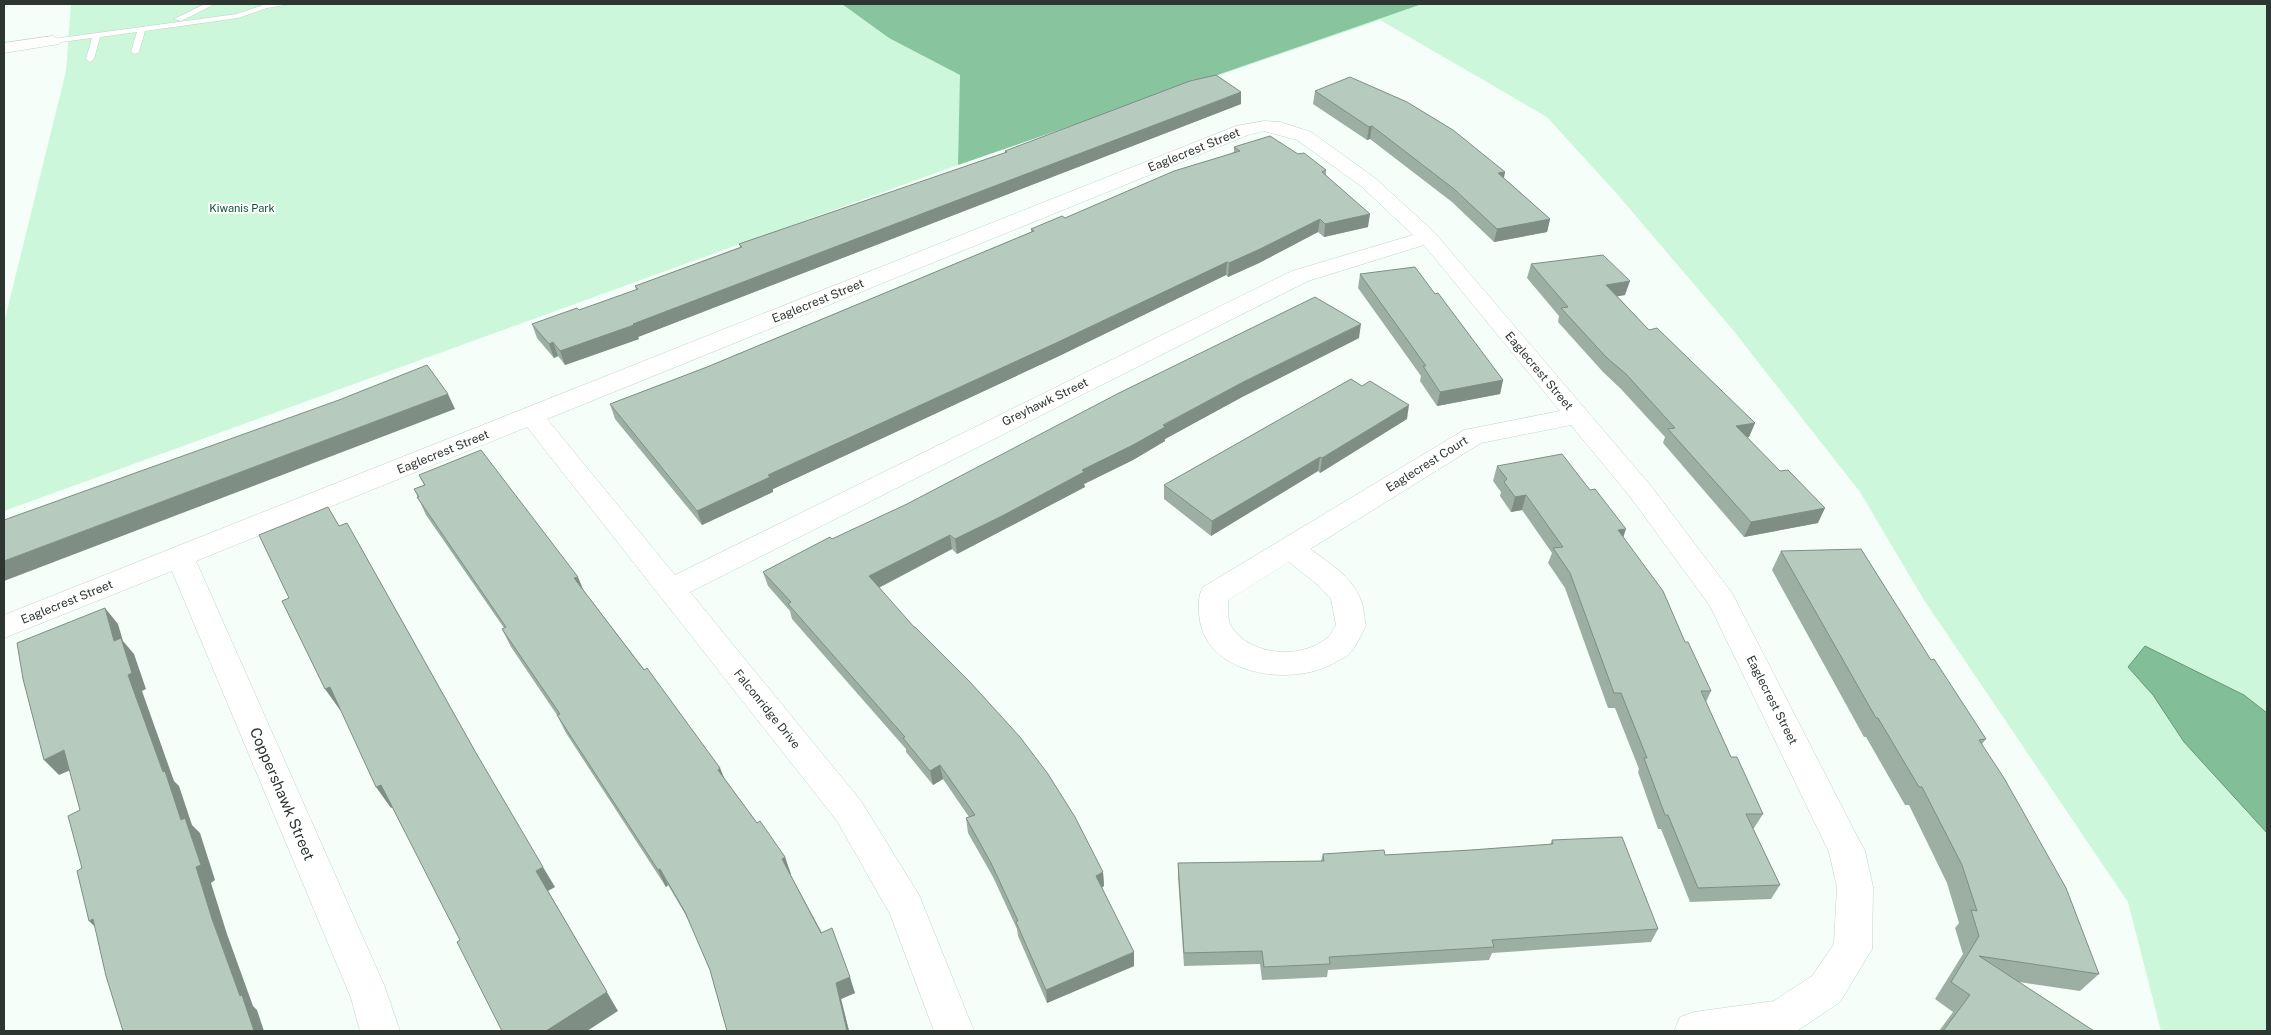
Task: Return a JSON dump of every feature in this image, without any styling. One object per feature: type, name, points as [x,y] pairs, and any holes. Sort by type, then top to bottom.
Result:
[{"type":"street","points":[[4,48],[53,41]]},
{"type":"street","name":"Eaglecrest Street","points":[[4,627],[1243,130],[1272,127],[1304,136],[1368,182],[1428,237],[1641,492],[1722,600],[1847,851],[1855,887],[1853,949],[1826,989],[1781,1019],[1694,1031]]},
{"type":"street","name":"Greyhawk Street","points":[[672,589],[1300,276],[1428,237]]},
{"type":"street","name":"Falconridge Drive","points":[[531,416],[849,811],[906,907],[954,1031]]},
{"type":"street","name":"Eaglecrest Court","points":[[1290,548],[1337,587],[1346,600],[1350,614],[1350,628],[1343,641],[1332,652],[1316,660],[1298,664],[1277,665],[1256,660],[1238,652],[1218,633],[1210,610],[1213,596],[1290,548],[1473,436],[1577,416]]},
{"type":"street","name":"Coppershawk Street","points":[[180,557],[370,998],[380,1031]]},
{"type":"lane","points":[[164,26],[211,4]]},
{"type":"lane","points":[[53,41],[238,16],[264,5],[287,4]]},
{"type":"lane","points":[[134,52],[142,29]]},
{"type":"lane","points":[[90,59],[98,35]]},
{"type":"green space","name":"Kiwanis Park","points":[[71,4],[2267,4],[2267,1031],[2161,1031],[2128,902],[1924,600],[1860,492],[1733,330],[1618,195],[1547,117],[1380,20],[958,165],[4,511],[4,323],[66,71]]},
{"type":"shaded area","points":[[842,4],[1422,4],[958,165],[960,75],[889,38]]},
{"type":"shaded area","points":[[2145,646],[2244,695],[2267,713],[2267,833],[2184,742],[2153,695],[2128,667]]},
{"type":"building","points":[[1216,75],[1241,92],[634,325],[560,351],[553,342],[549,344],[532,324],[638,289],[635,286],[742,247],[739,244],[1007,152],[1005,151],[1190,81]]},
{"type":"building","points":[[1350,77],[1407,102],[1453,130],[1505,172],[1498,173],[1550,219],[1497,229],[1454,189],[1372,126],[1369,127],[1315,91]]},
{"type":"building","points":[[1270,136],[1298,154],[1304,153],[1326,170],[1322,172],[1370,214],[1325,224],[1320,219],[1260,249],[1229,263],[1227,262],[768,475],[770,477],[697,511],[610,404],[707,367],[1034,231],[1031,229],[1062,216],[1065,218],[1174,171],[1240,151],[1234,147]]},
{"type":"building","points":[[1603,255],[1630,281],[1606,285],[1649,330],[1657,328],[1755,423],[1736,426],[1780,471],[1788,470],[1825,508],[1751,522],[1668,429],[1675,428],[1626,374],[1607,358],[1561,308],[1568,307],[1531,264]]},
{"type":"building","points":[[1415,267],[1435,294],[1438,293],[1503,380],[1440,392],[1423,366],[1426,366],[1360,274]]},
{"type":"building","points":[[1315,297],[1361,324],[1245,381],[1163,425],[1165,427],[1133,445],[1082,470],[1084,472],[1002,516],[955,539],[950,535],[869,576],[914,627],[970,682],[1020,737],[1048,774],[1075,817],[1103,872],[1096,876],[1134,952],[1046,990],[1016,922],[1018,921],[991,863],[966,818],[975,815],[940,765],[930,771],[903,738],[905,737],[788,604],[791,602],[763,572],[830,537],[832,539],[907,504],[1119,393]]},
{"type":"building","points":[[427,365],[448,394],[4,561],[4,520],[339,400]]},
{"type":"building","points":[[1351,379],[1362,386],[1370,381],[1409,405],[1322,458],[1320,457],[1212,521],[1164,485]]},
{"type":"building","points":[[481,450],[578,577],[574,578],[644,670],[647,668],[720,768],[718,770],[757,823],[760,821],[785,857],[782,859],[821,933],[832,928],[850,977],[836,983],[847,1031],[727,1031],[710,970],[685,912],[660,869],[658,870],[557,715],[560,714],[502,629],[506,627],[417,497],[419,497],[414,489],[425,485],[419,475]]},
{"type":"building","points":[[1562,454],[1590,490],[1595,489],[1626,529],[1618,530],[1663,591],[1685,642],[1688,642],[1711,691],[1701,691],[1731,757],[1737,757],[1763,814],[1746,814],[1780,885],[1698,888],[1668,815],[1665,815],[1644,758],[1647,758],[1621,693],[1614,693],[1570,573],[1553,548],[1563,547],[1526,495],[1515,497],[1504,482],[1507,479],[1497,466]]},
{"type":"building","points":[[328,507],[339,526],[347,523],[476,753],[543,867],[536,871],[607,992],[546,1031],[502,1031],[457,942],[460,940],[381,785],[376,787],[330,687],[325,689],[282,601],[289,598],[259,535]]},
{"type":"building","points":[[1861,549],[1931,660],[1934,659],[1986,739],[1979,740],[2004,778],[2066,888],[2099,974],[1979,956],[2094,1031],[1943,1031],[1970,995],[1951,982],[1979,936],[1971,910],[1977,911],[1962,865],[1922,787],[1919,787],[1878,718],[1876,718],[1781,551]]},
{"type":"building","points":[[105,608],[114,641],[121,638],[132,673],[128,675],[163,772],[165,771],[181,820],[185,818],[201,865],[196,867],[212,919],[254,1031],[123,1031],[106,976],[93,919],[89,921],[77,871],[82,868],[68,816],[80,810],[64,750],[44,760],[23,679],[17,643]]},
{"type":"building","points":[[1622,837],[1658,929],[1492,940],[1494,947],[1329,957],[1330,964],[1264,967],[1262,951],[1184,953],[1178,863],[1324,861],[1323,854],[1384,850],[1385,855],[1553,844],[1552,840]]}]
